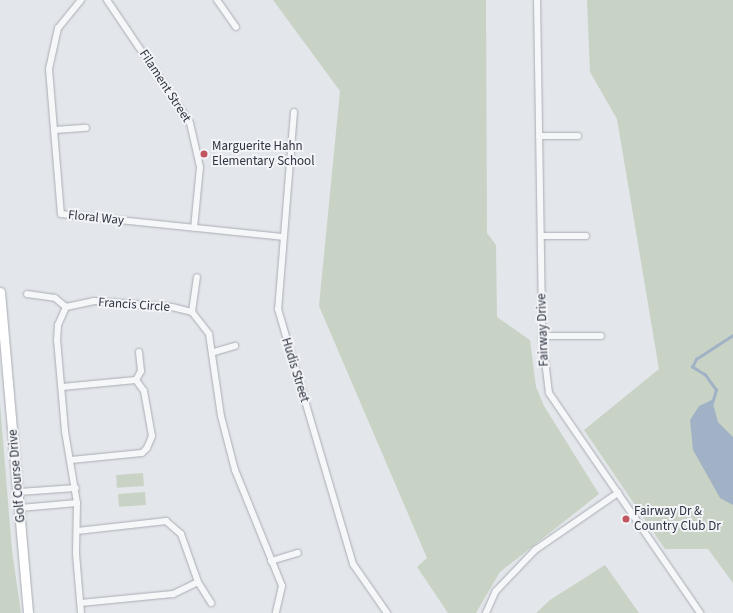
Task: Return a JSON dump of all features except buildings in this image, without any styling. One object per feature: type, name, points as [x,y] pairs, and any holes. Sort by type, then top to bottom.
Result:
[{"type":"street","name":"Floral Way","points":[[81,0],[67,12],[51,45],[49,69],[56,130],[61,214],[282,237]]},
{"type":"street","name":"Filament Street","points":[[107,0],[190,123],[200,167],[194,228]]},
{"type":"street","points":[[217,0],[236,27]]},
{"type":"street","name":"Fairway Drive","points":[[537,0],[542,336],[549,393],[700,613]]},
{"type":"street","name":"Hudis Street","points":[[294,112],[278,286],[283,332],[354,564],[387,613]]},
{"type":"street","points":[[56,130],[86,128]]},
{"type":"street","points":[[539,136],[578,136]]},
{"type":"street","points":[[541,236],[586,236]]},
{"type":"street","points":[[197,277],[192,312],[209,334],[214,352],[221,416],[235,470],[282,586],[278,612]]},
{"type":"street","name":"Golf Course Drive","points":[[0,292],[19,492],[28,613]]},
{"type":"street","points":[[27,294],[55,298],[66,307],[57,340],[65,432],[76,488],[81,613]]},
{"type":"street","name":"Francis Circle","points":[[66,307],[94,301],[172,307],[192,312]]},
{"type":"street","points":[[542,336],[601,336]]},
{"type":"street","points":[[214,352],[235,346]]},
{"type":"street","points":[[136,380],[141,371],[139,352]]},
{"type":"street","points":[[62,387],[136,380]]},
{"type":"street","points":[[71,460],[142,453],[147,448],[152,436],[144,391],[136,380]]},
{"type":"street","points":[[19,492],[76,488]]},
{"type":"street","points":[[486,613],[496,591],[535,550],[618,493]]},
{"type":"street","points":[[20,508],[77,503]]},
{"type":"street","points":[[77,531],[166,521],[181,534],[198,582],[211,603]]},
{"type":"street","points":[[271,561],[298,554]]},
{"type":"street","points":[[80,603],[173,594],[198,582]]},
{"type":"green space","points":[[273,0],[486,0],[487,233],[496,245],[497,317],[530,340],[536,387],[544,406],[599,494],[500,572],[476,613],[448,613],[417,567],[427,558],[319,306],[340,91]]},
{"type":"green space","points":[[587,0],[733,0],[733,583],[708,549],[665,549],[584,430],[659,369],[617,119],[590,72]]},
{"type":"green space","points":[[0,403],[12,551],[21,613],[0,613]]},
{"type":"green space","points":[[143,473],[144,486],[117,488],[116,475]]},
{"type":"green space","points":[[145,492],[146,505],[119,507],[118,494]]},
{"type":"green space","points":[[605,565],[639,613],[536,613],[550,600]]},
{"type":"water","points":[[712,400],[718,422],[733,437],[733,505],[720,498],[693,450],[690,420],[699,406]]},
{"type":"waterway","points":[[712,403],[716,390],[705,375],[692,367],[696,359],[733,335]]},
{"type":"place","name":"Marguerite Hahn Elementary School","points":[[204,154]]},
{"type":"place","name":"Fairway Dr & Country Club Dr","points":[[626,519]]}]
